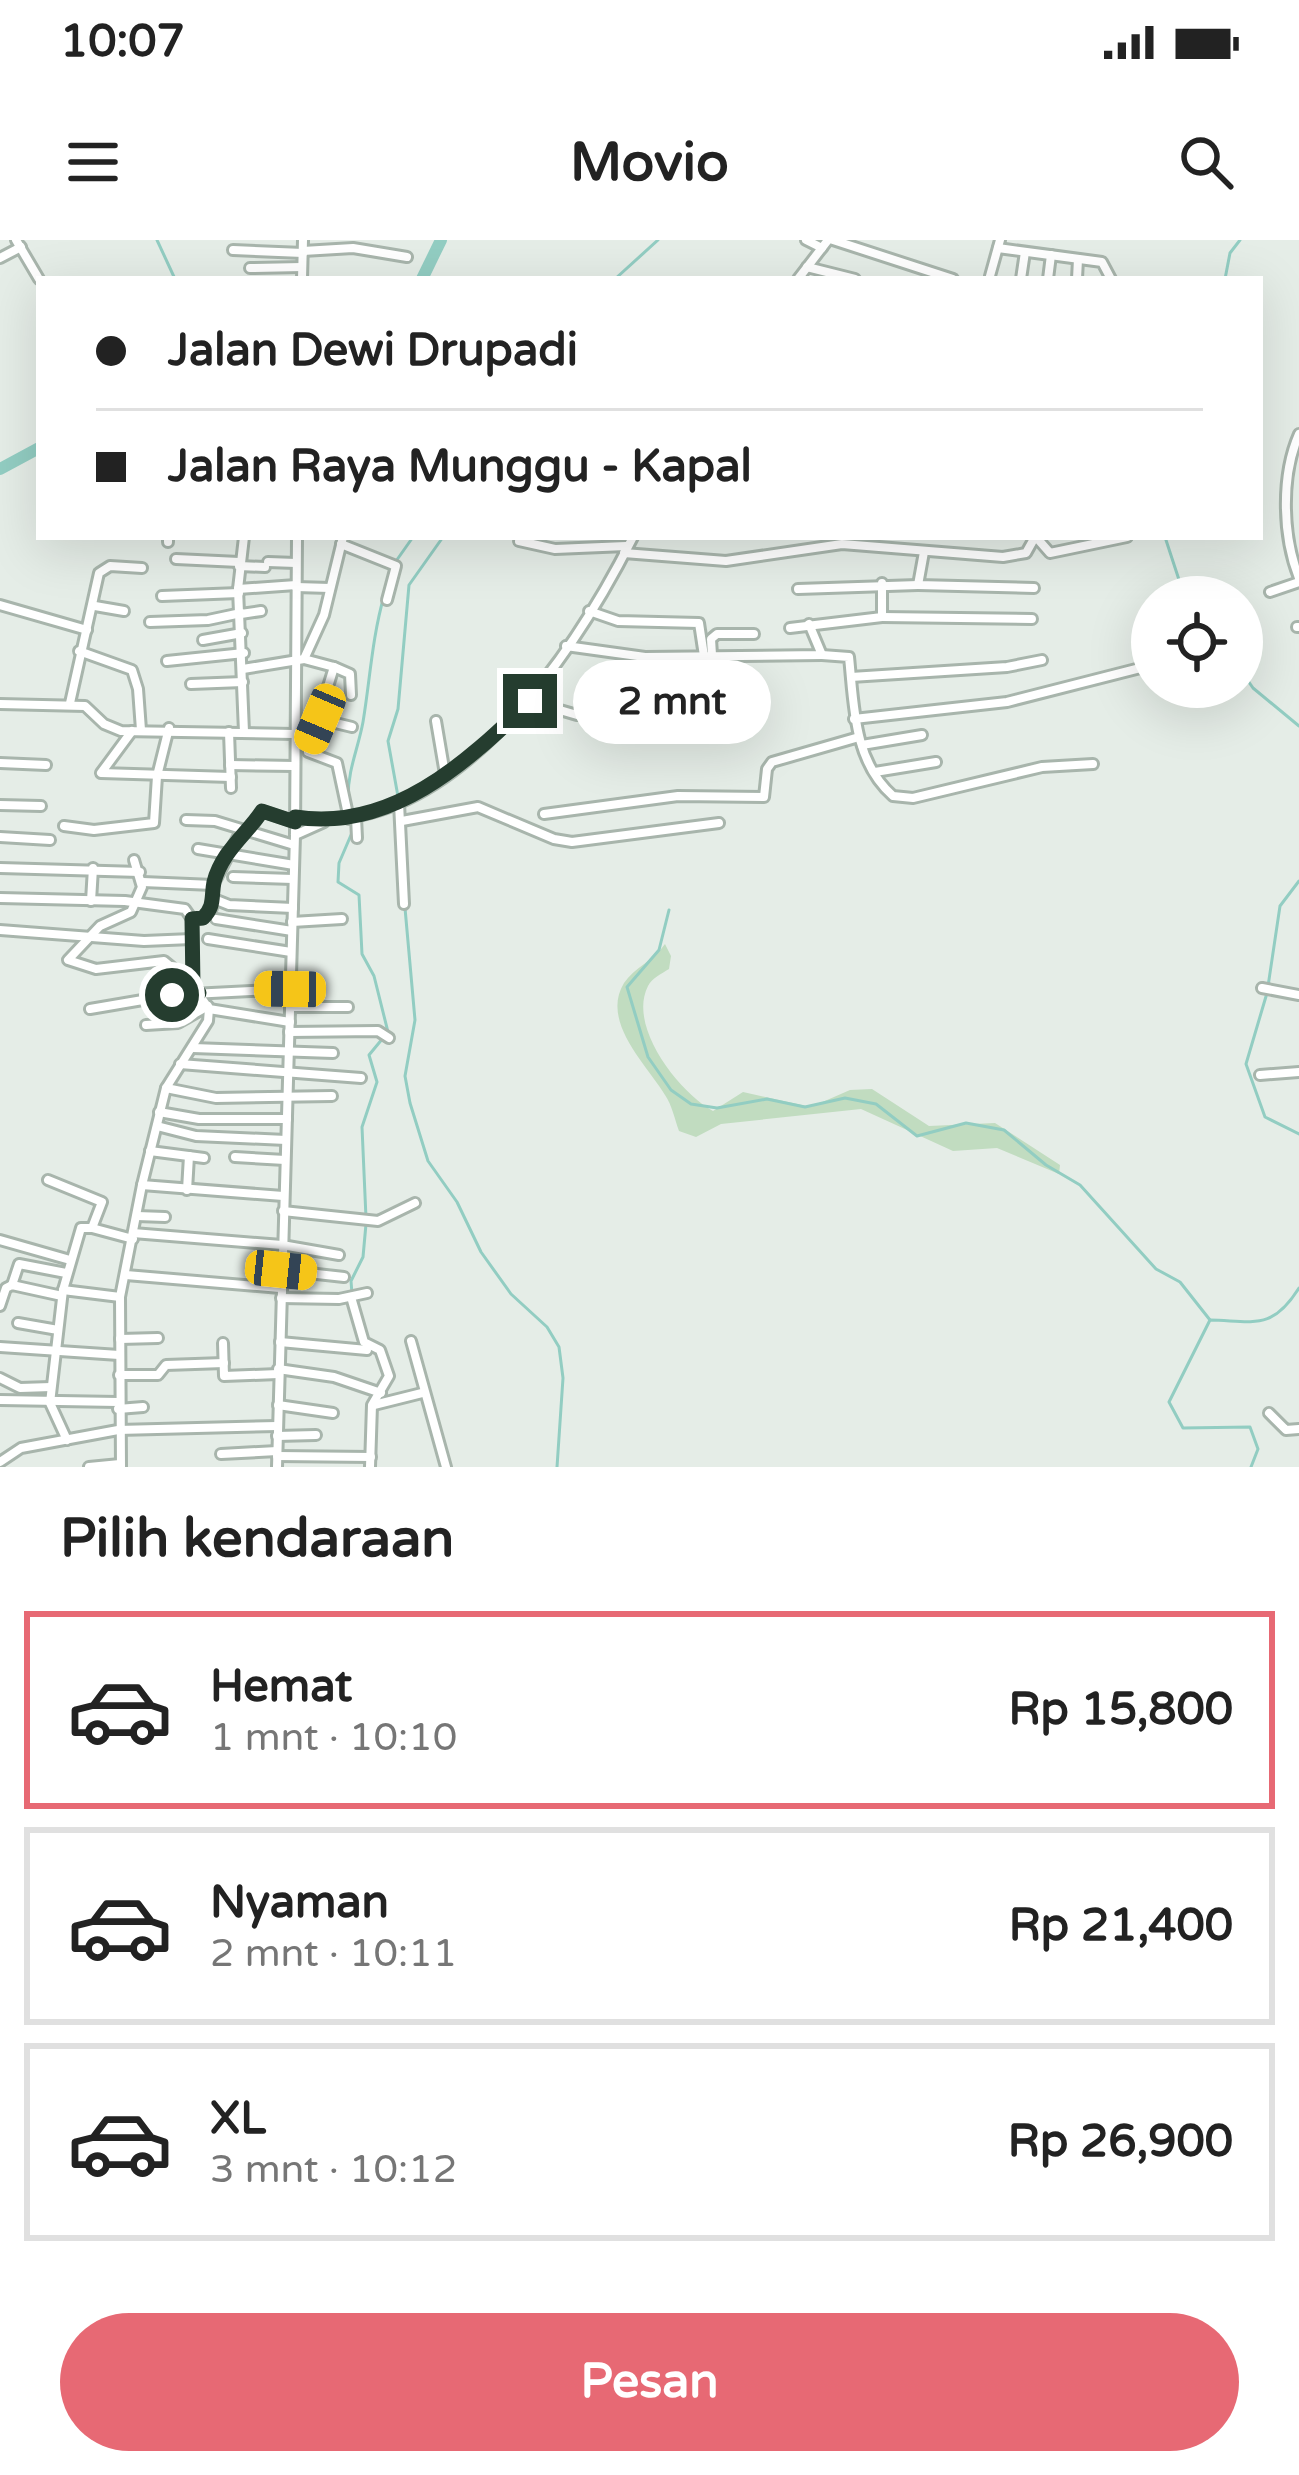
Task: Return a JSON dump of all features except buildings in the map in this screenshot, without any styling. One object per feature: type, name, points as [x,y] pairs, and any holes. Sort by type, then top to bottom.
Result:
[{"type":"street","points":[[806,240],[943,276]]},
{"type":"street","points":[[800,276],[828,243]]},
{"type":"street","points":[[0,258],[18,244],[37,276]]},
{"type":"street","points":[[990,276],[999,244],[1102,262],[1109,276]]},
{"type":"street","points":[[302,276],[303,248]]},
{"type":"street","points":[[232,250],[353,248],[407,257]]},
{"type":"street","points":[[1021,276],[1025,252]]},
{"type":"street","points":[[1048,276],[1051,255]]},
{"type":"street","points":[[1077,276],[1078,259]]},
{"type":"street","points":[[250,268],[302,267]]},
{"type":"street","points":[[807,267],[843,276]]},
{"type":"street","points":[[1270,592],[1299,580],[1292,560],[1287,488],[1299,434]]},
{"type":"street","points":[[1287,488],[1299,488]]},
{"type":"street","points":[[243,540],[239,591],[244,732]]},
{"type":"street","points":[[277,1467],[299,658],[297,540]]},
{"type":"street","points":[[299,658],[324,615],[342,540],[393,564],[387,600]]},
{"type":"street","points":[[519,541],[556,549],[628,545],[726,561],[869,542],[924,552],[1004,557],[1023,555],[1032,540],[1051,553],[1112,540]]},
{"type":"street","points":[[402,807],[543,686],[628,545]]},
{"type":"street","points":[[918,585],[924,552]]},
{"type":"street","points":[[176,560],[296,563]]},
{"type":"street","points":[[70,703],[101,570],[142,568]]},
{"type":"street","points":[[882,584],[882,617]]},
{"type":"street","points":[[798,589],[882,584],[1034,588]]},
{"type":"street","points":[[163,596],[330,587]]},
{"type":"street","points":[[0,605],[87,630]]},
{"type":"street","points":[[95,606],[124,611]]},
{"type":"street","points":[[150,622],[208,620],[261,610]]},
{"type":"street","points":[[589,611],[618,622],[699,622],[708,656]]},
{"type":"street","points":[[790,628],[882,617],[1032,619]]},
{"type":"street","points":[[809,624],[822,655]]},
{"type":"street","points":[[203,640],[242,633]]},
{"type":"street","points":[[708,656],[717,634],[754,634]]},
{"type":"street","points":[[566,646],[645,657],[847,656],[860,741],[887,792],[902,798],[1042,767],[1093,764]]},
{"type":"street","points":[[79,651],[132,670],[136,731],[101,773],[231,783],[230,732]]},
{"type":"street","points":[[167,661],[244,653]]},
{"type":"street","points":[[243,669],[299,658],[350,674],[351,695]]},
{"type":"street","points":[[850,677],[1006,667],[1042,660]]},
{"type":"street","points":[[334,667],[308,746],[310,754],[337,763],[357,838]]},
{"type":"street","points":[[854,719],[1007,702],[1131,670]]},
{"type":"street","points":[[191,685],[243,682]]},
{"type":"street","points":[[513,686],[543,686]]},
{"type":"street","points":[[530,701],[577,715]]},
{"type":"street","points":[[0,704],[70,703],[86,706],[110,727],[244,732],[308,746]]},
{"type":"street","points":[[320,719],[352,727]]},
{"type":"street","points":[[436,721],[445,773]]},
{"type":"street","points":[[64,826],[94,830],[154,823],[157,776],[169,728]]},
{"type":"street","points":[[544,814],[678,796],[764,797],[772,763],[860,741],[922,735]]},
{"type":"street","points":[[875,772],[936,762]]},
{"type":"street","points":[[0,763],[46,765]]},
{"type":"street","points":[[230,765],[294,766]]},
{"type":"street","points":[[0,805],[41,806]]},
{"type":"street","points":[[402,807],[404,904]]},
{"type":"street","points":[[192,919],[207,915],[216,900],[213,885],[228,856],[262,811],[325,822],[402,807],[478,807],[572,842],[719,823]]},
{"type":"street","points":[[186,820],[215,821],[295,840],[325,822]]},
{"type":"street","points":[[0,838],[50,840]]},
{"type":"street","points":[[198,849],[294,865]]},
{"type":"street","points":[[134,860],[141,877],[128,914],[108,920],[68,960],[96,969],[164,961],[175,970],[175,995]]},
{"type":"street","points":[[0,868],[93,868],[213,885]]},
{"type":"street","points":[[92,901],[93,868]]},
{"type":"street","points":[[233,877],[293,879]]},
{"type":"street","points":[[0,898],[135,902],[185,909],[192,919],[193,986],[208,1008]]},
{"type":"street","points":[[216,900],[293,908]]},
{"type":"street","points":[[217,920],[292,926],[342,920]]},
{"type":"street","points":[[0,930],[144,941],[192,939]]},
{"type":"street","points":[[208,939],[291,952]]},
{"type":"street","points":[[1262,988],[1299,995]]},
{"type":"street","points":[[90,1010],[175,995],[290,989]]},
{"type":"street","points":[[290,1007],[348,1007]]},
{"type":"street","points":[[89,1467],[120,1466],[120,1297],[166,1088],[193,1048],[208,1008]]},
{"type":"street","points":[[146,1025],[178,1023],[208,1008],[319,1032],[378,1031],[389,1037]]},
{"type":"street","points":[[319,1032],[319,1053]]},
{"type":"street","points":[[193,1048],[333,1053]]},
{"type":"street","points":[[178,1064],[361,1078]]},
{"type":"street","points":[[1260,1075],[1299,1072]]},
{"type":"street","points":[[166,1088],[207,1097],[332,1096]]},
{"type":"street","points":[[159,1112],[199,1118],[286,1119]]},
{"type":"street","points":[[157,1126],[196,1136],[286,1140]]},
{"type":"street","points":[[151,1151],[204,1158]]},
{"type":"street","points":[[187,1190],[189,1156]]},
{"type":"street","points":[[235,1157],[285,1160]]},
{"type":"street","points":[[48,1180],[100,1198],[92,1228]]},
{"type":"street","points":[[142,1185],[283,1196]]},
{"type":"street","points":[[283,1211],[378,1221],[416,1203]]},
{"type":"street","points":[[136,1216],[165,1217]]},
{"type":"street","points":[[67,1440],[50,1403],[51,1387],[62,1293],[81,1228],[282,1246],[339,1256]]},
{"type":"street","points":[[0,1240],[70,1260]]},
{"type":"street","points":[[0,1306],[19,1264],[66,1273]]},
{"type":"street","points":[[281,1270],[344,1277]]},
{"type":"street","points":[[126,1275],[281,1293],[351,1297],[367,1293]]},
{"type":"street","points":[[12,1285],[120,1297]]},
{"type":"street","points":[[351,1297],[357,1327],[370,1348]]},
{"type":"street","points":[[18,1323],[58,1330]]},
{"type":"street","points":[[120,1339],[158,1338]]},
{"type":"street","points":[[221,1454],[371,1462],[372,1405],[389,1374],[380,1350],[280,1342]]},
{"type":"street","points":[[411,1342],[446,1467]]},
{"type":"street","points":[[223,1343],[224,1376],[278,1372],[334,1377],[382,1393]]},
{"type":"street","points":[[0,1347],[119,1355]]},
{"type":"street","points":[[118,1376],[158,1375],[166,1365],[224,1363]]},
{"type":"street","points":[[0,1378],[20,1388],[51,1387]]},
{"type":"street","points":[[372,1405],[422,1393]]},
{"type":"street","points":[[0,1400],[143,1407]]},
{"type":"street","points":[[278,1405],[333,1413]]},
{"type":"street","points":[[1269,1413],[1286,1430],[1299,1429]]},
{"type":"street","points":[[0,1462],[21,1448],[118,1430],[316,1435]]},
{"type":"green space","points":[[665,944],[671,956],[669,969],[648,986],[645,1020],[672,1074],[713,1111],[743,1092],[811,1107],[850,1090],[872,1089],[929,1126],[995,1123],[1060,1165],[1059,1174],[997,1148],[953,1151],[861,1109],[721,1124],[696,1137],[679,1131],[667,1099],[629,1043],[618,1013],[624,983]]},
{"type":"waterway","points":[[157,240],[174,276]]},
{"type":"waterway","points":[[423,276],[441,240]]},
{"type":"waterway","points":[[618,276],[658,240]]},
{"type":"waterway","points":[[1226,276],[1230,253],[1240,240]]},
{"type":"waterway","points":[[0,469],[36,450]]},
{"type":"waterway","points":[[394,564],[411,540]]},
{"type":"waterway","points":[[399,802],[388,741],[398,709],[409,585],[441,540]]},
{"type":"waterway","points":[[1166,540],[1178,576]]},
{"type":"waterway","points":[[348,798],[384,596]]},
{"type":"waterway","points":[[1263,696],[1299,726]]},
{"type":"waterway","points":[[351,819],[354,828],[339,863],[338,882],[359,895],[362,954],[374,976],[388,1032],[369,1055],[377,1082],[362,1127],[366,1218]]},
{"type":"waterway","points":[[1299,881],[1280,906],[1267,993],[1246,1064],[1265,1117],[1299,1134]]},
{"type":"waterway","points":[[405,908],[415,1020],[405,1076],[410,1103],[428,1161],[457,1202],[481,1252],[559,1347],[563,1378],[557,1467]]},
{"type":"waterway","points":[[669,910],[659,950],[627,987],[648,1057],[671,1090],[691,1104],[717,1108],[767,1099],[805,1107],[845,1098],[876,1104],[917,1136],[966,1123],[1004,1130],[1046,1165],[1080,1185],[1156,1269],[1180,1282],[1210,1320]]},
{"type":"waterway","points":[[352,1294],[366,1224]]},
{"type":"waterway","points":[[1251,1467],[1258,1449],[1250,1427],[1183,1428],[1169,1402],[1210,1320],[1250,1322],[1271,1317],[1299,1288]]},
{"type":"route","points":[[172,995],[199,993],[193,986],[190,960],[192,919],[203,918],[212,908],[213,885],[241,831],[249,831],[262,811],[295,822],[295,817],[325,822],[401,802],[470,757],[530,701]]}]
